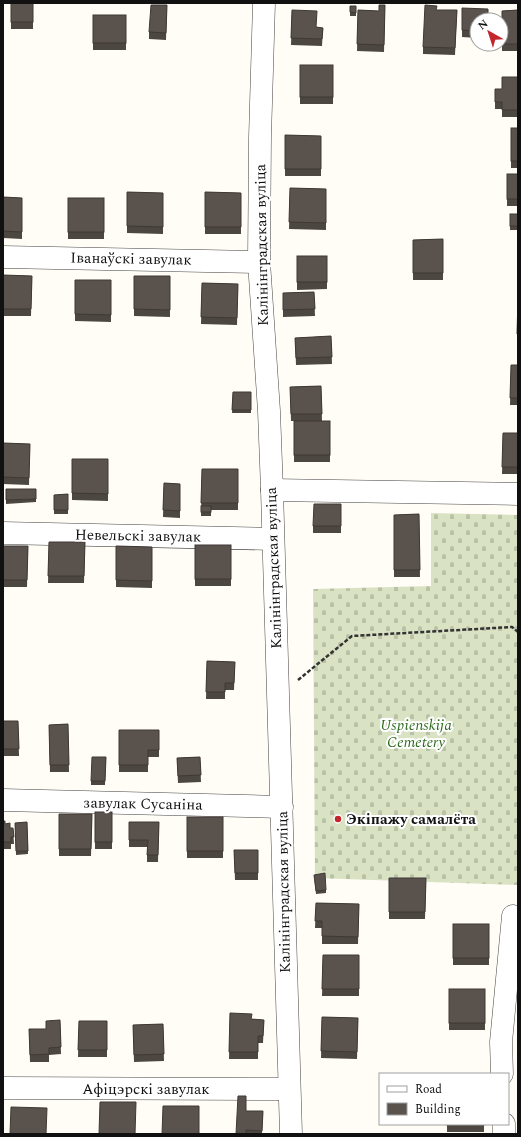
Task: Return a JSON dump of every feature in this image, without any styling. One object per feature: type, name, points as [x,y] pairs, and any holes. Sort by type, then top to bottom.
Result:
[{"type":"street","name":"Калінінградская вуліца","points":[[264,3],[260,137],[260,262],[269,411],[274,539],[291,1134]]},
{"type":"street","name":"Іванаўскі завулак","points":[[3,257],[260,262]]},
{"type":"street","points":[[272,490],[518,494]]},
{"type":"street","name":"Невельскі завулак","points":[[3,534],[274,539]]},
{"type":"street","name":"завулак Сусаніна","points":[[3,800],[282,807]]},
{"type":"street","points":[[502,1073],[510,1043],[513,916]]},
{"type":"street","name":"Афіцэрскі завулак","points":[[3,1088],[289,1089]]},
{"type":"path","points":[[278,695],[352,636],[512,627],[518,632]]},
{"type":"green space","name":"Uspienskija Cemetery","points":[[431,513],[518,515],[518,885],[315,878],[313,589],[431,586]]},
{"type":"building","points":[[11,3],[33,3],[33,22],[11,22]]},
{"type":"building","points":[[151,5],[167,5],[166,33],[149,32]]},
{"type":"building","points":[[379,5],[385,5],[384,45],[357,44],[358,10],[379,11]]},
{"type":"building","points":[[425,5],[437,6],[436,10],[457,10],[455,48],[423,47]]},
{"type":"building","points":[[350,6],[356,6],[356,13],[350,12]]},
{"type":"building","points":[[462,8],[488,9],[488,12],[469,12],[469,30],[462,30]]},
{"type":"building","points":[[292,10],[317,11],[316,27],[323,28],[322,39],[291,38]]},
{"type":"building","points":[[518,10],[518,44],[509,44],[509,12],[502,11]]},
{"type":"building","points":[[93,15],[126,15],[126,43],[93,43]]},
{"type":"building","points":[[300,65],[333,65],[333,97],[300,97]]},
{"type":"building","points":[[502,77],[518,77],[518,110],[502,110],[502,102],[495,102],[495,89],[502,89]]},
{"type":"building","points":[[511,128],[518,128],[518,161],[511,161]]},
{"type":"building","points":[[285,135],[321,136],[321,169],[285,169]]},
{"type":"building","points":[[507,174],[518,174],[518,199],[507,199]]},
{"type":"building","points":[[290,188],[326,189],[326,223],[289,222]]},
{"type":"building","points":[[127,192],[163,193],[163,227],[127,226]]},
{"type":"building","points":[[205,192],[241,193],[241,227],[205,227]]},
{"type":"building","points":[[3,197],[22,198],[22,232],[3,231]]},
{"type":"building","points":[[68,198],[104,198],[104,232],[68,232]]},
{"type":"building","points":[[510,214],[518,214],[518,226],[510,226]]},
{"type":"building","points":[[443,239],[443,273],[413,273],[413,240]]},
{"type":"building","points":[[297,256],[327,256],[327,282],[297,282]]},
{"type":"building","points":[[3,275],[32,276],[31,309],[3,309]]},
{"type":"building","points":[[134,276],[170,276],[170,310],[134,309]]},
{"type":"building","points":[[75,280],[111,280],[111,315],[75,314]]},
{"type":"building","points":[[202,283],[238,284],[237,318],[201,317]]},
{"type":"building","points":[[314,292],[315,309],[283,310],[283,293]]},
{"type":"building","points":[[518,298],[518,334],[517,334]]},
{"type":"building","points":[[331,336],[332,357],[296,358],[295,338]]},
{"type":"building","points":[[511,365],[518,365],[518,398],[510,398]]},
{"type":"building","points":[[321,386],[322,414],[291,414],[290,387]]},
{"type":"building","points":[[233,392],[251,392],[251,410],[232,410]]},
{"type":"building","points":[[294,421],[330,421],[330,455],[294,455]]},
{"type":"building","points":[[503,433],[518,433],[518,467],[502,467]]},
{"type":"building","points":[[3,443],[30,444],[29,478],[3,477]]},
{"type":"building","points":[[72,459],[108,459],[108,494],[72,493]]},
{"type":"building","points":[[202,469],[238,469],[238,503],[201,503]]},
{"type":"building","points":[[164,483],[180,484],[180,511],[163,510]]},
{"type":"building","points":[[6,489],[36,489],[36,499],[6,500]]},
{"type":"building","points":[[68,494],[68,510],[54,510],[54,495]]},
{"type":"building","points":[[314,504],[341,504],[341,526],[313,526]]},
{"type":"building","points":[[201,506],[211,506],[211,512],[201,512]]},
{"type":"building","points":[[419,514],[420,570],[394,570],[394,515]]},
{"type":"building","points":[[49,542],[85,542],[84,576],[48,576]]},
{"type":"building","points":[[195,545],[231,545],[231,579],[195,579]]},
{"type":"building","points":[[3,546],[28,546],[27,580],[3,580]]},
{"type":"building","points":[[116,546],[152,547],[152,581],[116,580]]},
{"type":"building","points":[[207,661],[235,662],[234,683],[225,683],[225,692],[206,692]]},
{"type":"building","points":[[3,721],[18,721],[19,749],[3,749]]},
{"type":"building","points":[[68,724],[69,765],[50,765],[49,725]]},
{"type":"building","points":[[119,730],[159,730],[159,750],[148,750],[148,765],[119,765]]},
{"type":"building","points":[[92,757],[106,757],[105,781],[91,781]]},
{"type":"building","points":[[200,757],[201,775],[178,776],[177,758]]},
{"type":"building","points":[[95,812],[112,812],[112,842],[95,842]]},
{"type":"building","points":[[59,814],[92,814],[91,849],[59,849]]},
{"type":"building","points":[[187,817],[223,817],[223,851],[187,851]]},
{"type":"building","points":[[3,821],[5,821],[5,824],[10,823],[10,828],[13,828],[14,837],[11,837],[11,842],[3,842]]},
{"type":"building","points":[[27,822],[28,851],[16,851],[15,823]]},
{"type":"building","points":[[129,822],[159,822],[158,855],[147,855],[148,840],[129,840]]},
{"type":"building","points":[[234,850],[258,850],[258,873],[235,873]]},
{"type":"building","points":[[325,873],[326,890],[316,891],[314,875]]},
{"type":"building","points":[[389,878],[426,878],[425,912],[389,912]]},
{"type":"building","points":[[316,903],[359,904],[358,937],[322,936],[322,921],[315,921]]},
{"type":"building","points":[[453,924],[489,924],[489,958],[453,958]]},
{"type":"building","points":[[323,955],[359,955],[359,989],[322,989]]},
{"type":"building","points":[[449,989],[485,989],[485,1023],[449,1023]]},
{"type":"building","points":[[230,1013],[252,1014],[251,1019],[264,1020],[263,1036],[258,1036],[258,1052],[229,1052]]},
{"type":"building","points":[[322,1017],[358,1018],[357,1052],[321,1051]]},
{"type":"building","points":[[60,1020],[61,1047],[49,1048],[49,1054],[30,1055],[29,1029],[46,1029],[46,1021]]},
{"type":"building","points":[[79,1021],[107,1021],[107,1050],[78,1050]]},
{"type":"building","points":[[163,1024],[164,1054],[134,1055],[133,1025]]},
{"type":"building","points":[[238,1096],[246,1096],[246,1111],[263,1111],[262,1131],[246,1130],[246,1134],[236,1134]]},
{"type":"building","points":[[100,1102],[136,1102],[135,1134],[99,1134]]},
{"type":"building","points":[[163,1106],[199,1106],[199,1134],[162,1134]]},
{"type":"building","points":[[11,1107],[47,1108],[46,1134],[10,1134]]},
{"type":"place","name":"Экіпажу самалёта","points":[[338,819]]}]
